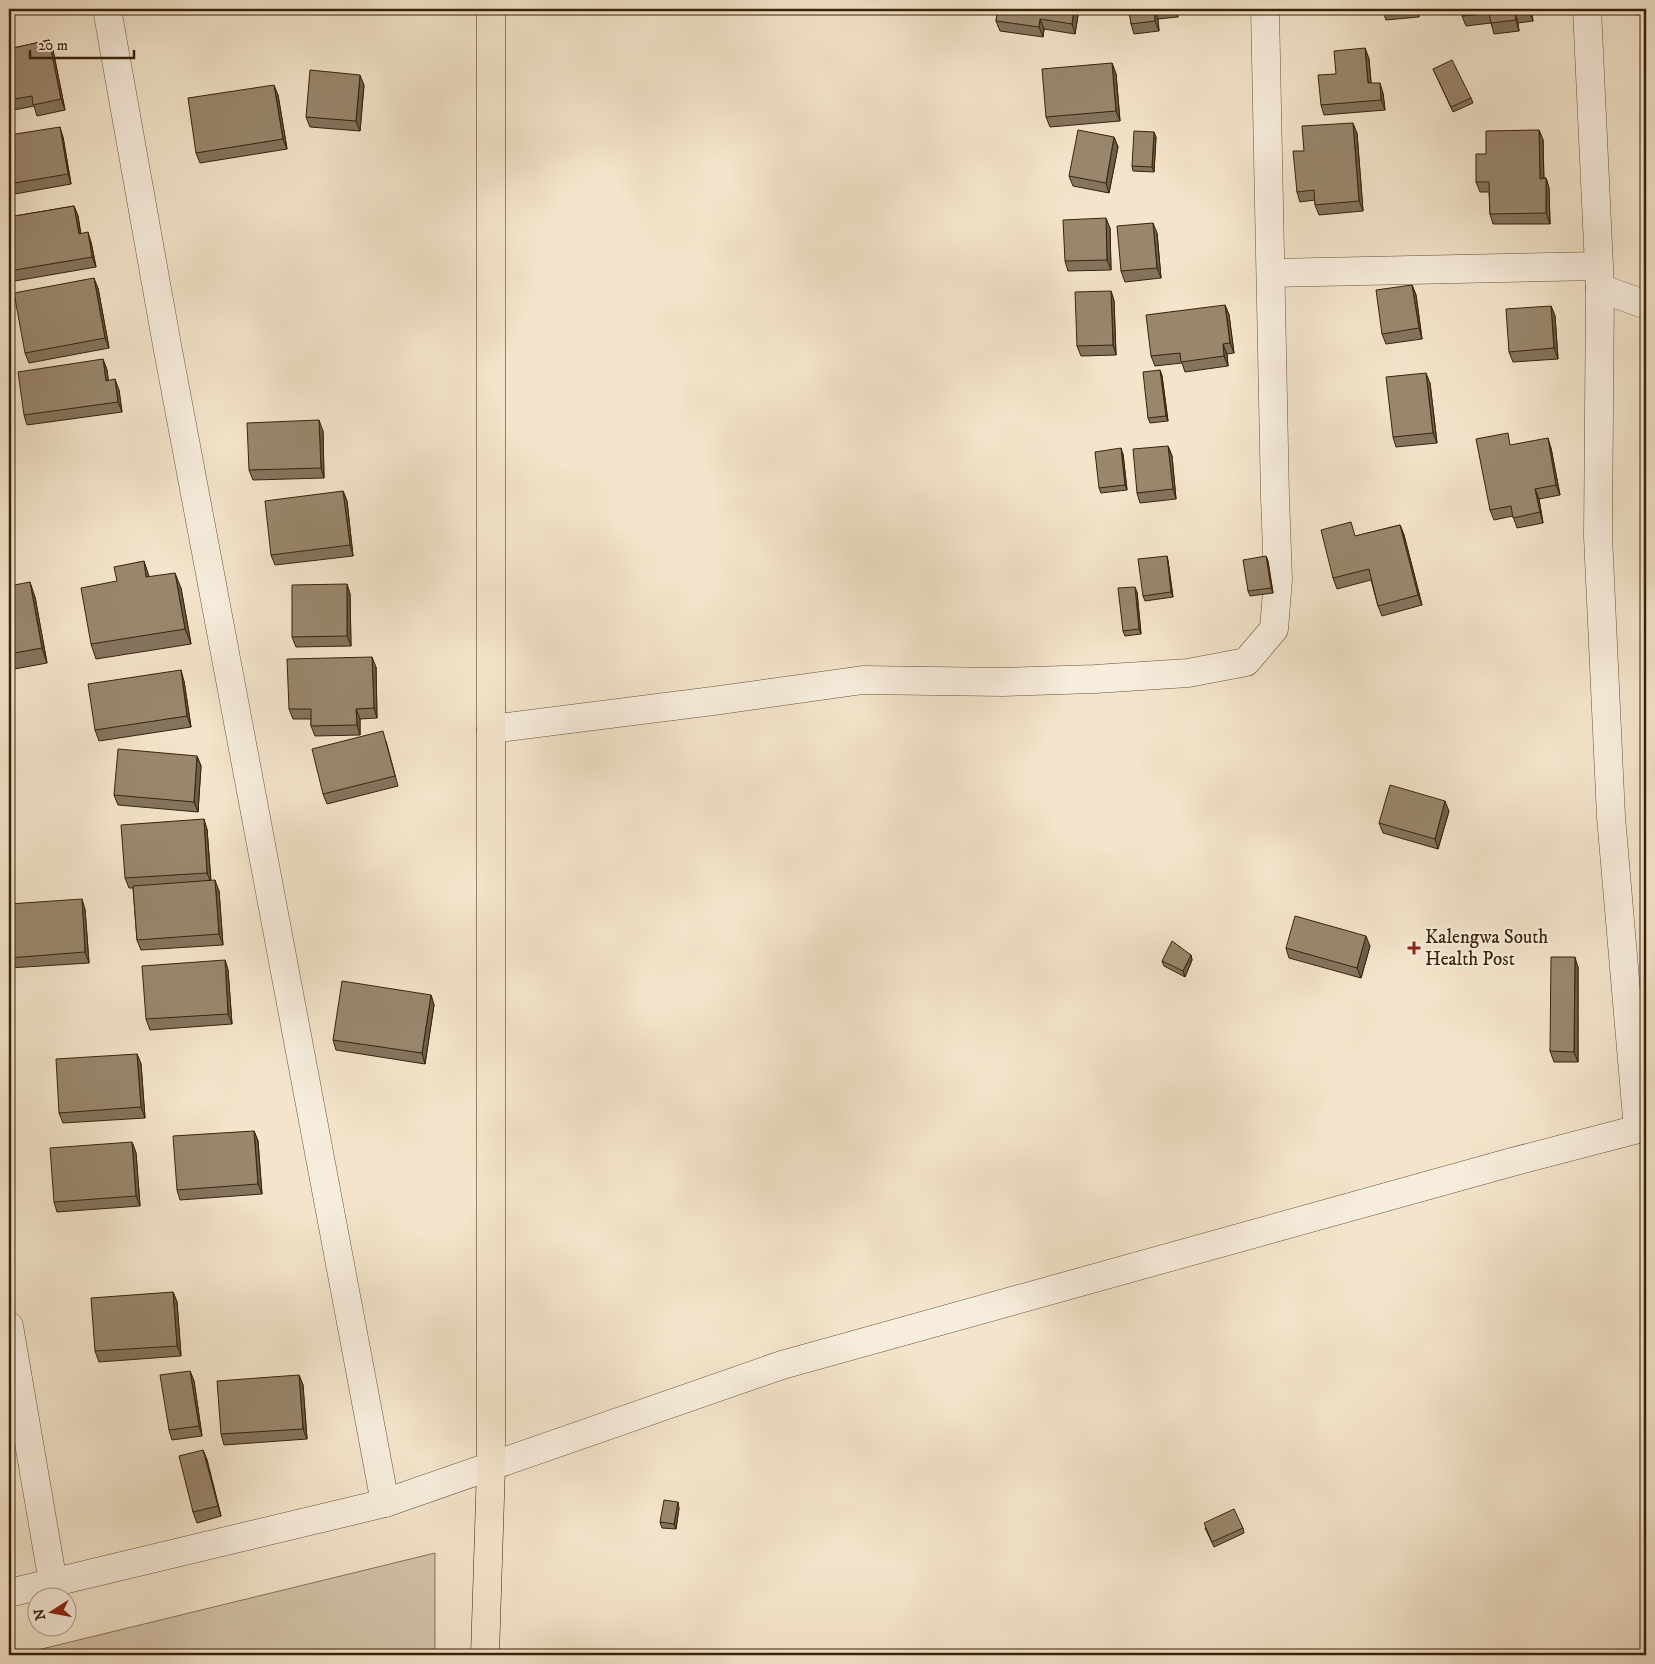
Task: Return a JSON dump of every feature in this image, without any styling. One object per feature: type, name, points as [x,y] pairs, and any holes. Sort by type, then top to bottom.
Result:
[{"type":"main road","points":[[485,1655],[491,1467],[491,9]]},
{"type":"street","points":[[107,9],[169,355],[385,1503]]},
{"type":"street","points":[[491,729],[863,680],[1002,682],[1095,679],[1188,673],[1246,662],[1274,629],[1278,579],[1265,9]]},
{"type":"street","points":[[9,1593],[385,1503],[782,1365],[1503,1164],[1642,1128],[1611,817],[1599,556],[1599,277],[1587,9]]},
{"type":"street","points":[[1272,272],[1599,277],[1646,305]]},
{"type":"street","points":[[9,1326],[53,1583]]},
{"type":"shaded area","points":[[435,1553],[435,1655],[17,1655]]},
{"type":"building","points":[[998,9],[1074,9],[1072,24],[1040,19],[1039,27],[996,21]]},
{"type":"building","points":[[1129,9],[1154,9],[1155,21],[1131,24]]},
{"type":"building","points":[[1461,9],[1529,9],[1529,11],[1515,13],[1516,20],[1491,23],[1489,13],[1462,16]]},
{"type":"building","points":[[49,40],[61,99],[33,105],[32,96],[9,100],[9,49]]},
{"type":"building","points":[[1365,48],[1368,83],[1380,83],[1381,100],[1321,105],[1318,75],[1336,74],[1334,51]]},
{"type":"building","points":[[1452,60],[1471,98],[1451,107],[1433,69]]},
{"type":"building","points":[[1112,63],[1116,111],[1046,117],[1042,69]]},
{"type":"building","points":[[310,70],[360,75],[356,121],[306,117]]},
{"type":"building","points":[[274,85],[283,139],[196,153],[188,98]]},
{"type":"building","points":[[1353,123],[1359,201],[1315,205],[1314,190],[1297,192],[1293,151],[1304,151],[1302,126]]},
{"type":"building","points":[[60,127],[68,174],[9,184],[9,135]]},
{"type":"building","points":[[1078,130],[1114,137],[1106,183],[1069,176]]},
{"type":"building","points":[[1539,130],[1540,179],[1546,178],[1546,213],[1490,214],[1489,182],[1476,182],[1476,154],[1486,154],[1486,131]]},
{"type":"building","points":[[1134,131],[1154,132],[1152,167],[1132,166]]},
{"type":"building","points":[[74,206],[79,234],[88,232],[92,257],[9,271],[9,217]]},
{"type":"building","points":[[1106,218],[1107,260],[1065,261],[1063,220]]},
{"type":"building","points":[[1153,223],[1157,268],[1121,271],[1117,226]]},
{"type":"building","points":[[94,278],[105,338],[25,353],[14,293]]},
{"type":"building","points":[[1412,285],[1419,328],[1382,334],[1376,290]]},
{"type":"building","points":[[1111,291],[1113,345],[1077,346],[1075,292]]},
{"type":"building","points":[[1225,305],[1230,343],[1223,344],[1224,356],[1181,362],[1180,353],[1151,356],[1146,315]]},
{"type":"building","points":[[1551,306],[1554,348],[1509,352],[1506,309]]},
{"type":"building","points":[[103,359],[106,381],[115,379],[118,402],[24,415],[18,372]]},
{"type":"building","points":[[1160,370],[1166,416],[1148,418],[1143,372]]},
{"type":"building","points":[[1426,373],[1433,433],[1393,437],[1386,377]]},
{"type":"building","points":[[319,420],[321,468],[249,470],[247,423]]},
{"type":"building","points":[[1508,433],[1510,445],[1548,438],[1556,485],[1535,489],[1540,512],[1513,518],[1511,506],[1490,510],[1476,439]]},
{"type":"building","points":[[1168,446],[1173,489],[1137,493],[1133,449]]},
{"type":"building","points":[[1121,448],[1125,485],[1099,488],[1095,452]]},
{"type":"building","points":[[343,491],[350,545],[271,555],[265,501]]},
{"type":"building","points":[[1351,522],[1355,536],[1400,525],[1418,595],[1378,606],[1369,569],[1333,578],[1321,530]]},
{"type":"building","points":[[1167,556],[1171,592],[1143,596],[1138,559]]},
{"type":"building","points":[[1266,556],[1271,588],[1248,591],[1243,560]]},
{"type":"building","points":[[144,561],[146,577],[175,573],[185,629],[91,644],[81,588],[117,581],[114,567]]},
{"type":"building","points":[[30,582],[42,648],[9,654],[9,586]]},
{"type":"building","points":[[347,584],[347,636],[292,637],[292,585]]},
{"type":"building","points":[[1135,587],[1139,629],[1123,631],[1118,588]]},
{"type":"building","points":[[372,657],[374,708],[356,709],[357,725],[311,726],[311,709],[289,709],[287,659]]},
{"type":"building","points":[[181,670],[187,716],[95,730],[88,684]]},
{"type":"building","points":[[383,731],[395,776],[323,794],[312,749]]},
{"type":"building","points":[[118,749],[197,756],[194,802],[114,795]]},
{"type":"building","points":[[1390,785],[1445,801],[1435,839],[1379,823]]},
{"type":"building","points":[[204,819],[207,873],[125,878],[121,825]]},
{"type":"building","points":[[215,880],[219,934],[137,940],[133,886]]},
{"type":"building","points":[[82,899],[85,952],[9,958],[9,904]]},
{"type":"building","points":[[1295,916],[1366,936],[1357,968],[1286,948]]},
{"type":"building","points":[[1172,941],[1191,955],[1183,971],[1162,961]]},
{"type":"building","points":[[1551,957],[1575,957],[1574,1052],[1550,1051]]},
{"type":"building","points":[[225,960],[228,1014],[146,1019],[142,966]]},
{"type":"building","points":[[342,981],[431,995],[422,1053],[333,1040]]},
{"type":"building","points":[[137,1054],[141,1107],[59,1113],[56,1059]]},
{"type":"building","points":[[254,1131],[258,1184],[177,1190],[173,1136]]},
{"type":"building","points":[[132,1142],[136,1196],[54,1202],[50,1148]]},
{"type":"building","points":[[173,1292],[177,1346],[95,1351],[91,1298]]},
{"type":"building","points":[[190,1371],[199,1426],[169,1430],[160,1375]]},
{"type":"building","points":[[299,1375],[303,1429],[221,1434],[217,1381]]},
{"type":"building","points":[[203,1450],[218,1506],[193,1512],[179,1456]]},
{"type":"building","points":[[664,1500],[678,1502],[674,1524],[660,1522]]},
{"type":"building","points":[[1234,1509],[1243,1528],[1212,1542],[1204,1523]]},
{"type":"place","name":"Kalengwa South Health Post","points":[[1414,948]]}]
